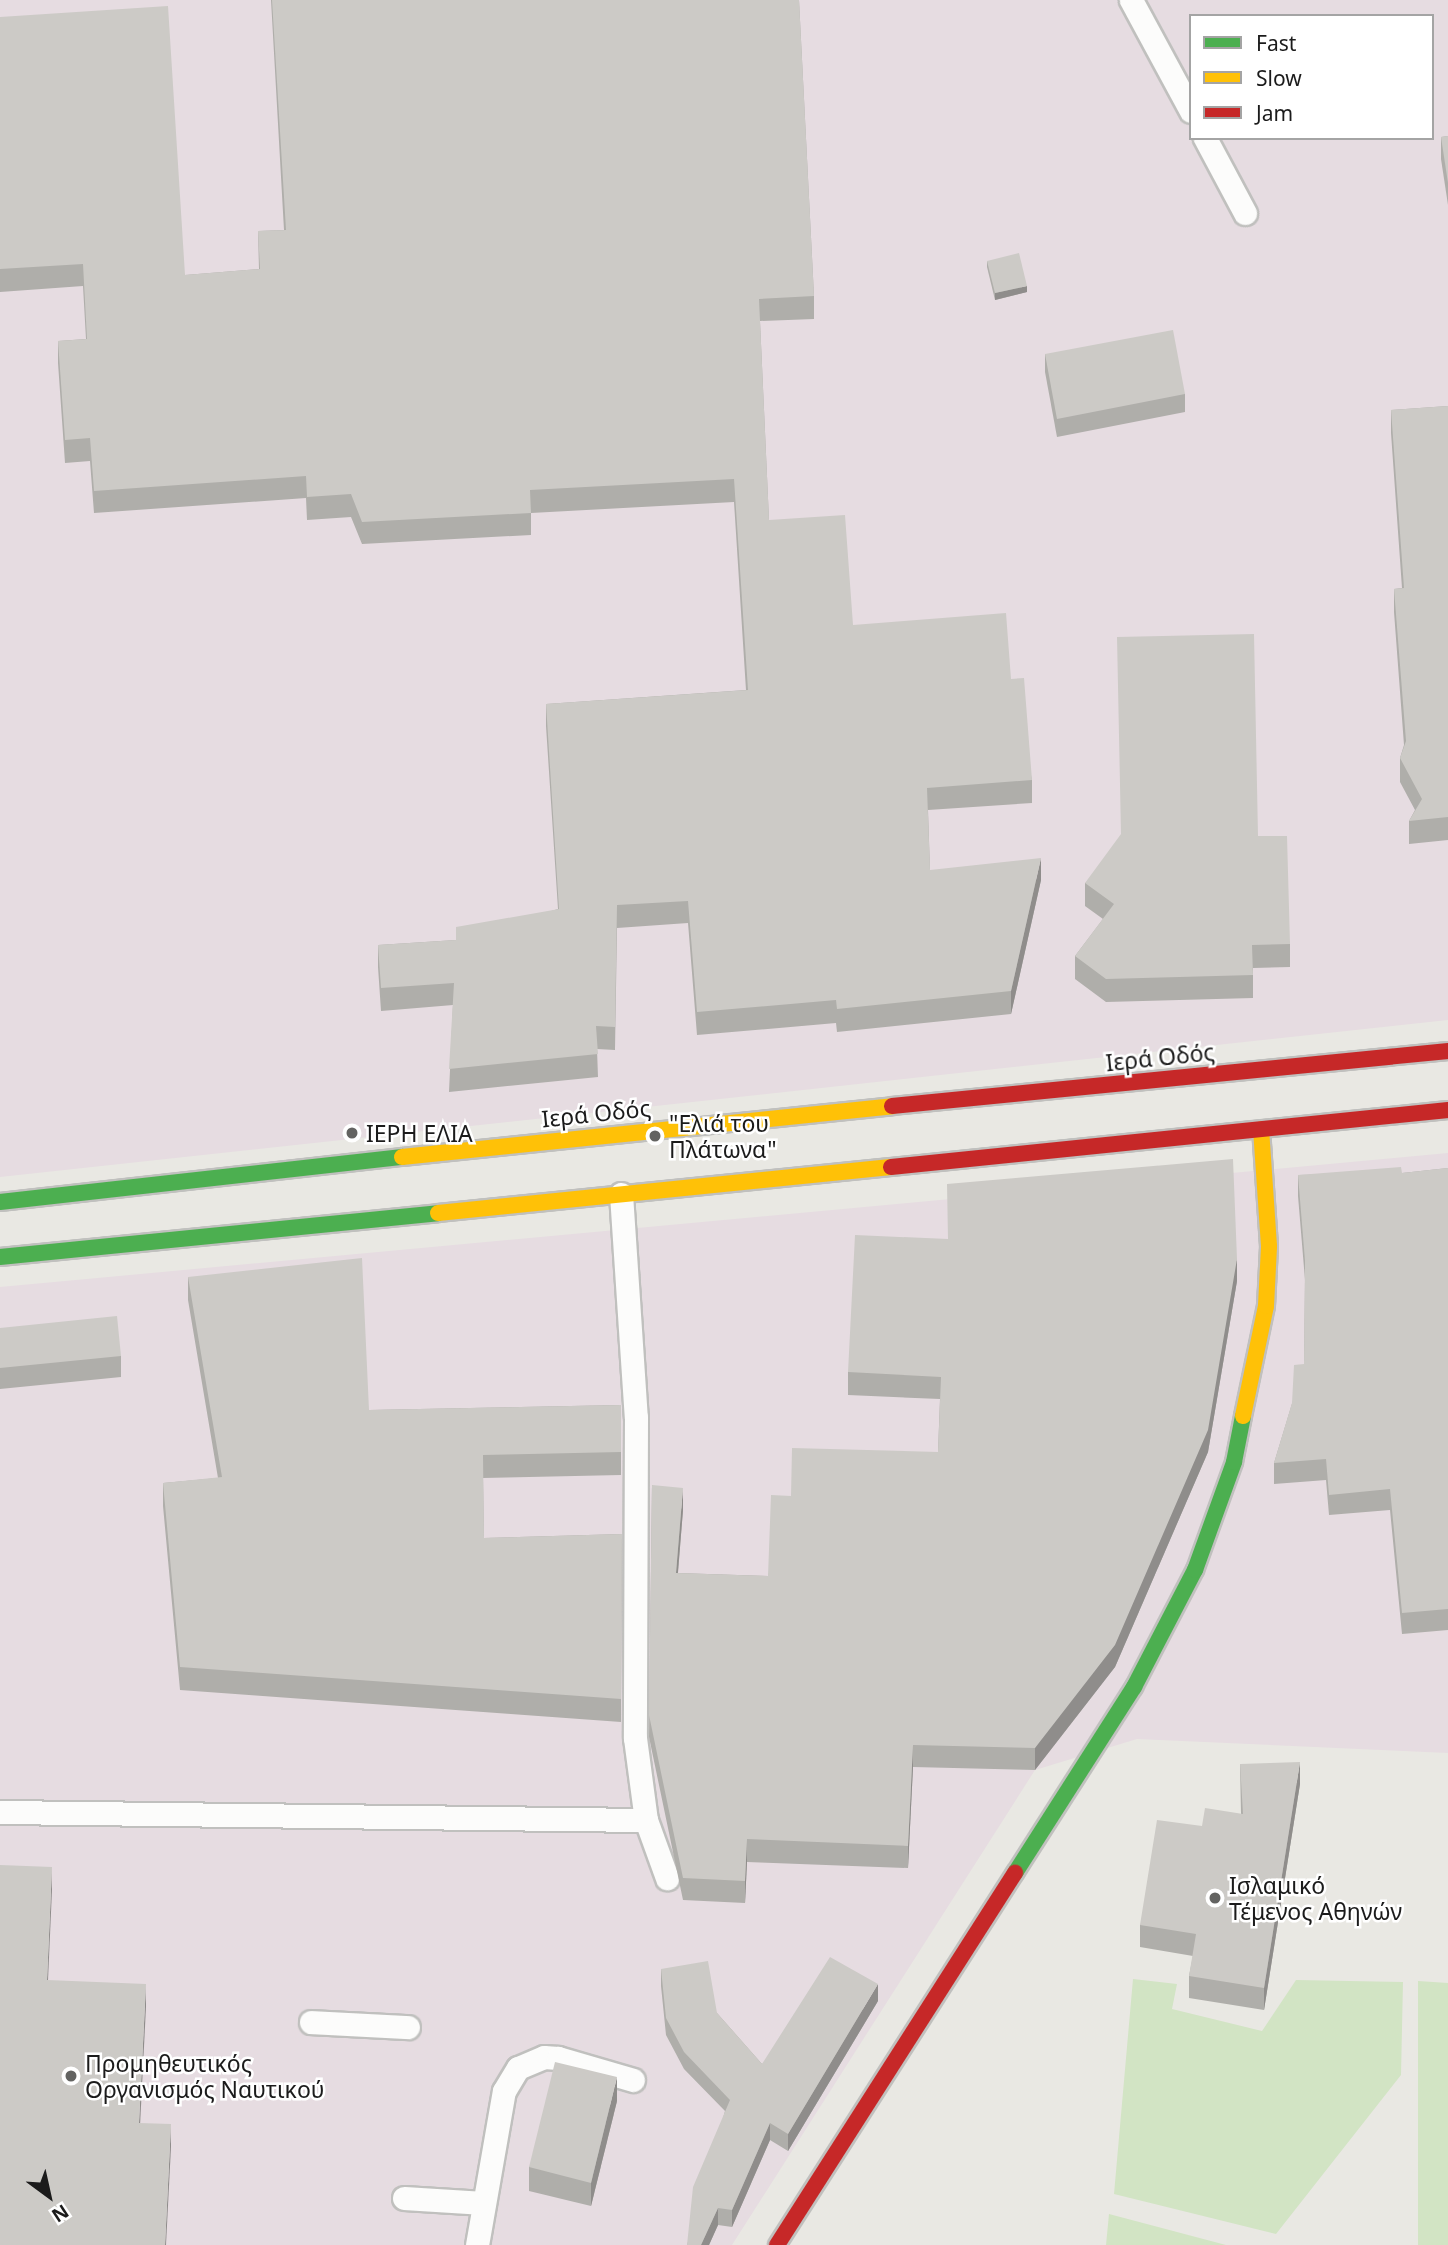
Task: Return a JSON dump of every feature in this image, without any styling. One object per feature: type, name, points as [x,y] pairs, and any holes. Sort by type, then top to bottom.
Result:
[{"type":"main road","name":"Ιερά Οδός","points":[[0,1202],[534,1142],[1448,1051]]},
{"type":"main road","points":[[0,1257],[1448,1110]]},
{"type":"main road","points":[[777,2245],[1134,1687],[1200,1558],[1234,1462],[1266,1307],[1269,1246],[1261,1129]]},
{"type":"lane","points":[[1131,0],[1189,107]]},
{"type":"lane","points":[[1206,140],[1245,213]]},
{"type":"lane","points":[[621,1194],[636,1418],[635,1738],[646,1820],[667,1878]]},
{"type":"lane","points":[[0,1812],[646,1820]]},
{"type":"lane","points":[[311,2022],[408,2027]]},
{"type":"lane","points":[[477,2245],[504,2091],[518,2068],[537,2059],[558,2058],[633,2080]]},
{"type":"lane","points":[[404,2198],[484,2203]]},
{"type":"shaded area","points":[[0,0],[1448,0],[1448,1020],[0,1177]]},
{"type":"shaded area","points":[[1448,1153],[1448,1753],[1137,1739],[1035,1770],[732,2245],[0,2245],[0,1287]]},
{"type":"green space","points":[[1133,1979],[1177,1984],[1172,2009],[1262,2031],[1296,1980],[1403,1982],[1401,2075],[1276,2234],[1114,2194]]},
{"type":"green space","points":[[1418,1981],[1448,1983],[1448,2245],[1418,2245]]},
{"type":"green space","points":[[1109,2214],[1226,2245],[1106,2245]]},
{"type":"building","points":[[272,0],[799,0],[814,296],[759,299],[769,520],[845,515],[853,625],[1006,613],[1011,679],[1024,678],[1032,780],[927,788],[930,870],[1041,858],[1011,991],[837,1009],[836,1000],[697,1012],[688,901],[617,905],[615,1027],[596,1026],[598,1054],[449,1069],[454,983],[381,988],[378,945],[456,940],[456,927],[559,909],[546,704],[748,690],[734,479],[530,490],[531,513],[362,522],[351,494],[307,497],[306,476],[94,491],[90,438],[65,440],[58,341],[87,339],[83,264],[0,269],[0,17],[168,6],[185,275],[260,269],[258,231],[286,230]]},
{"type":"building","points":[[1448,136],[1448,183],[1441,137]]},
{"type":"building","points":[[1019,253],[1027,286],[995,293],[987,261]]},
{"type":"building","points":[[1173,330],[1185,394],[1057,419],[1045,354]]},
{"type":"building","points":[[1448,406],[1448,817],[1409,821],[1422,799],[1400,758],[1406,741],[1394,589],[1404,588],[1391,410]]},
{"type":"building","points":[[1254,634],[1258,836],[1287,836],[1290,944],[1252,945],[1253,975],[1106,979],[1075,956],[1114,904],[1085,883],[1121,834],[1117,637]]},
{"type":"building","points":[[1233,1159],[1237,1259],[1208,1430],[1115,1645],[1035,1748],[913,1745],[908,1846],[747,1839],[745,1881],[683,1878],[649,1715],[652,1485],[683,1488],[676,1573],[768,1576],[771,1495],[791,1496],[792,1448],[938,1452],[941,1377],[848,1372],[855,1235],[948,1239],[947,1184]]},
{"type":"building","points":[[1401,1167],[1402,1173],[1448,1168],[1448,1609],[1402,1613],[1390,1489],[1329,1495],[1326,1459],[1274,1463],[1292,1403],[1294,1365],[1304,1364],[1305,1261],[1298,1175]]},
{"type":"building","points":[[362,1258],[369,1410],[621,1405],[621,1452],[483,1455],[484,1538],[622,1534],[621,1699],[180,1667],[163,1483],[222,1477],[188,1277]]},
{"type":"building","points":[[117,1316],[121,1356],[0,1368],[0,1328]]},
{"type":"building","name":"Ισλαμικό Τέμενος Αθηνών","points":[[1300,1762],[1264,1988],[1189,1976],[1196,1934],[1140,1925],[1157,1820],[1202,1826],[1205,1808],[1243,1814],[1240,1764]]},
{"type":"building","name":"Προμηθευτικός Οργανισμός Ναυτικού","points":[[0,1865],[52,1867],[47,1980],[146,1984],[139,2123],[171,2124],[165,2245],[0,2245]]},
{"type":"building","points":[[830,1957],[878,1984],[788,2134],[770,2123],[732,2210],[718,2208],[701,2245],[687,2245],[693,2187],[730,2100],[684,2052],[666,2018],[661,1969],[708,1961],[717,2013],[762,2064]]},
{"type":"building","points":[[555,2062],[617,2077],[591,2183],[529,2167]]},
{"type":"traffic: fast","points":[[0,1202],[402,1157]]},
{"type":"traffic: fast","points":[[0,1257],[438,1213]]},
{"type":"traffic: fast","points":[[1015,1873],[1134,1687],[1195,1570],[1234,1462],[1243,1416]]},
{"type":"traffic: slow","points":[[402,1157],[892,1106]]},
{"type":"traffic: slow","points":[[1243,1416],[1266,1306],[1269,1246],[1261,1129]]},
{"type":"traffic: slow","points":[[438,1213],[891,1167]]},
{"type":"traffic: jam","points":[[892,1106],[1448,1051]]},
{"type":"traffic: jam","points":[[891,1167],[1448,1110]]},
{"type":"traffic: jam","points":[[777,2245],[1015,1873]]},
{"type":"place","name":"ΙΕΡΗ ΕΛΙΑ","points":[[352,1133]]},
{"type":"place","name":"\"Ελιά του Πλάτωνα\"","points":[[655,1136]]},
{"type":"place","name":"Ισλαμικό Τέμενος Αθηνών","points":[[1215,1898]]},
{"type":"place","name":"Προμηθευτικός Οργανισμός Ναυτικού","points":[[71,2076]]}]
